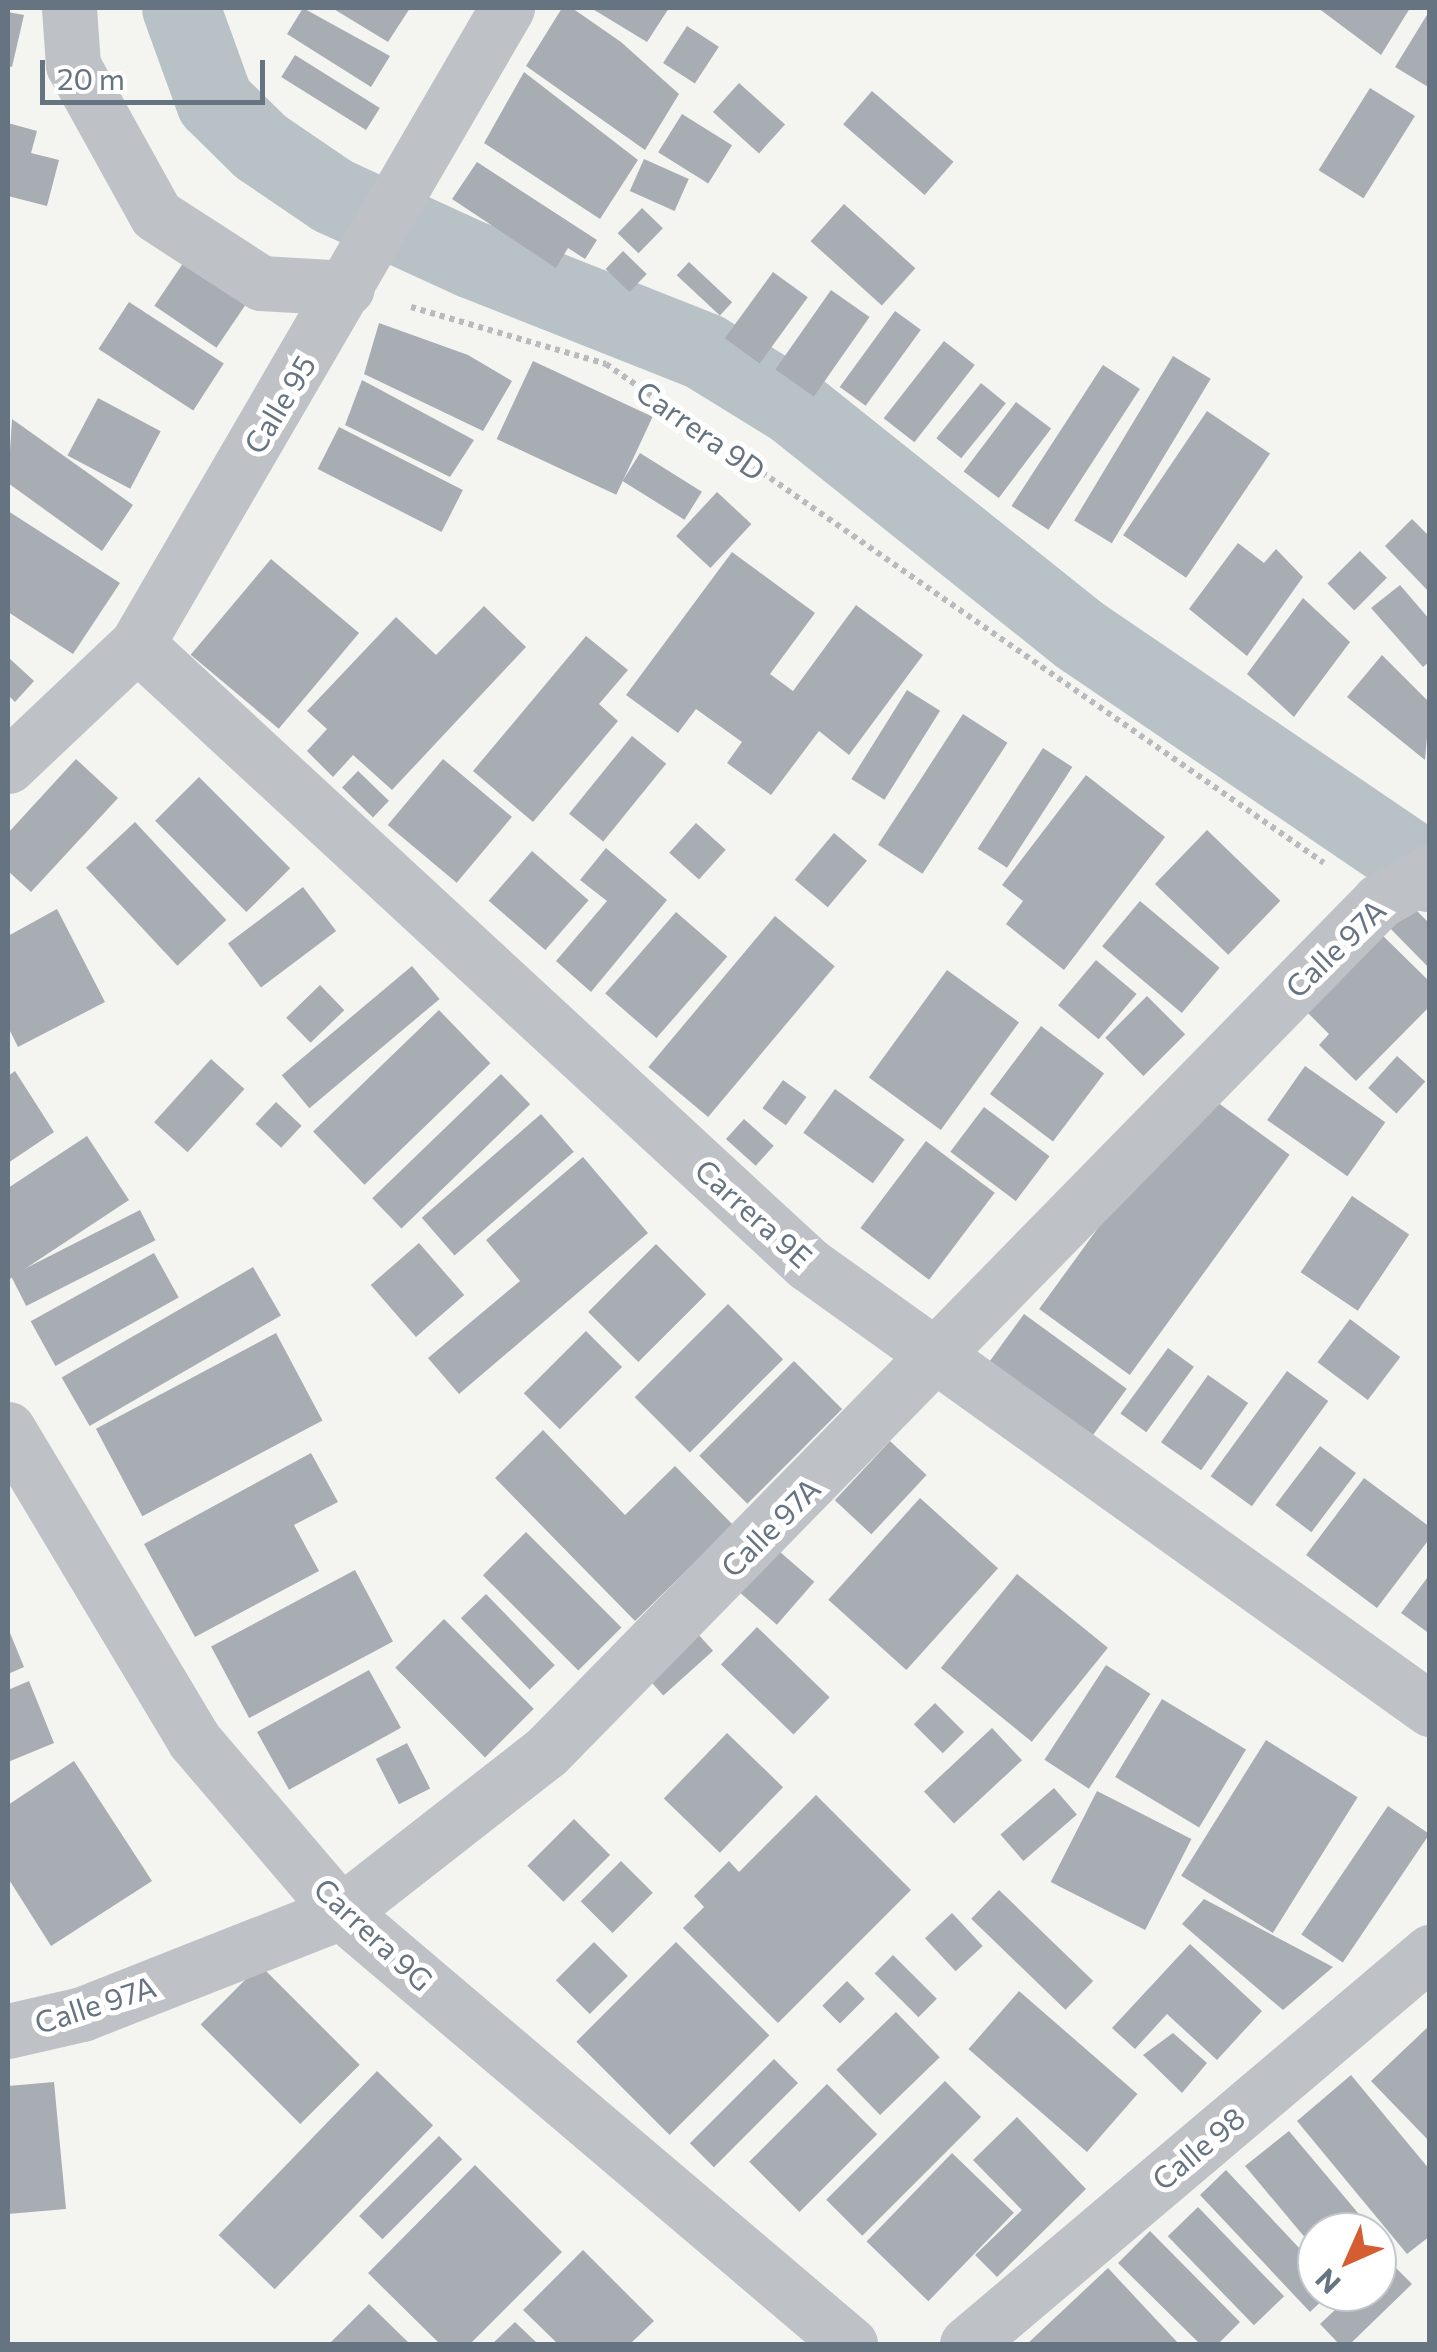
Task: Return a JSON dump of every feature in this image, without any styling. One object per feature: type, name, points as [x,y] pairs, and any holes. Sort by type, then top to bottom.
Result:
[{"type":"street","points":[[69,8],[73,65],[156,215],[261,282],[352,279]]},
{"type":"street","name":"Calle 95","points":[[8,766],[137,644],[506,8]]},
{"type":"street","name":"Carrera 9E","points":[[137,644],[808,1264],[1430,1709]]},
{"type":"street","name":"Calle 97A","points":[[8,2030],[82,2014],[341,1912],[546,1752],[938,1358],[1167,1113],[1379,901],[1430,872]]},
{"type":"street","name":"Carrera 9G","points":[[8,1429],[194,1740],[341,1912],[850,2344]]},
{"type":"street","name":"Calle 98","points":[[968,2344],[1430,1952]]},
{"type":"path","name":"Carrera 9D","points":[[352,279],[606,364],[1379,901]]},
{"type":"building","points":[[303,8],[390,56],[371,87],[287,34]]},
{"type":"building","points":[[332,8],[410,8],[388,42]]},
{"type":"building","points":[[562,8],[572,8],[621,42],[679,94],[645,150],[526,66]]},
{"type":"building","points":[[591,8],[669,8],[647,42]]},
{"type":"building","points":[[1318,8],[1410,8],[1381,55]]},
{"type":"building","points":[[1430,10],[1430,88],[1395,67]]},
{"type":"building","points":[[8,12],[24,15],[12,67],[8,66]]},
{"type":"building","points":[[687,26],[719,47],[695,84],[663,63]]},
{"type":"building","points":[[295,55],[380,108],[366,130],[281,77]]},
{"type":"building","points":[[524,72],[638,160],[600,219],[484,143]]},
{"type":"building","points":[[739,83],[785,124],[759,153],[713,112]]},
{"type":"building","points":[[1370,88],[1415,116],[1364,198],[1319,170]]},
{"type":"building","points":[[872,91],[954,162],[925,195],[843,124]]},
{"type":"building","points":[[682,114],[732,145],[708,183],[658,152]]},
{"type":"building","points":[[8,123],[37,131],[31,153],[59,160],[47,206],[8,196]]},
{"type":"building","points":[[644,159],[689,179],[675,211],[630,191]]},
{"type":"building","points":[[477,162],[597,240],[585,259],[568,248],[556,268],[452,199]]},
{"type":"building","points":[[844,204],[915,268],[882,305],[811,241]]},
{"type":"building","points":[[642,208],[663,228],[639,253],[618,233]]},
{"type":"building","points":[[194,247],[256,289],[216,348],[154,306]]},
{"type":"building","points":[[623,251],[647,274],[629,292],[606,269]]},
{"type":"building","points":[[689,262],[732,302],[720,315],[677,275]]},
{"type":"building","points":[[773,272],[808,297],[760,364],[725,338]]},
{"type":"building","points":[[831,290],[870,317],[814,396],[775,369]]},
{"type":"building","points":[[129,302],[224,364],[193,411],[99,349]]},
{"type":"building","points":[[895,311],[921,330],[866,406],[840,387]]},
{"type":"building","points":[[379,323],[468,355],[512,381],[483,431],[364,374]]},
{"type":"building","points":[[944,341],[975,365],[914,442],[884,418]]},
{"type":"building","points":[[1173,356],[1211,379],[1112,543],[1074,521]]},
{"type":"building","points":[[533,361],[653,417],[616,495],[497,439]]},
{"type":"building","points":[[1103,365],[1140,389],[1048,530],[1012,506]]},
{"type":"building","points":[[362,380],[474,440],[450,477],[345,425]]},
{"type":"building","points":[[981,383],[1006,403],[961,458],[936,438]]},
{"type":"building","points":[[98,398],[161,431],[130,489],[67,455]]},
{"type":"building","points":[[1016,402],[1051,428],[999,498],[964,471]]},
{"type":"building","points":[[1207,411],[1270,453],[1186,578],[1123,535]]},
{"type":"building","points":[[12,419],[133,505],[102,551],[8,483]]},
{"type":"building","points":[[339,427],[463,490],[442,532],[318,469]]},
{"type":"building","points":[[640,453],[702,492],[684,520],[623,481]]},
{"type":"building","points":[[717,492],[751,524],[710,568],[676,536]]},
{"type":"building","points":[[8,511],[120,583],[73,654],[8,612]]},
{"type":"building","points":[[1412,519],[1430,537],[1430,593],[1385,546]]},
{"type":"building","points":[[1238,543],[1264,563],[1276,549],[1303,577],[1247,656],[1189,609]]},
{"type":"building","points":[[1360,551],[1387,578],[1354,610],[1327,584]]},
{"type":"building","points":[[732,552],[815,613],[770,674],[793,691],[856,605],[923,655],[849,755],[819,731],[771,795],[727,763],[742,742],[696,709],[678,733],[626,695]]},
{"type":"building","points":[[271,559],[359,633],[279,729],[191,655]]},
{"type":"building","points":[[1400,585],[1430,620],[1430,661],[1423,667],[1371,608]]},
{"type":"building","points":[[1303,598],[1350,642],[1294,717],[1247,674]]},
{"type":"building","points":[[484,606],[526,647],[392,790],[353,755],[333,777],[307,751],[327,729],[307,711],[396,617],[436,655]]},
{"type":"building","points":[[586,636],[628,670],[599,704],[618,721],[533,822],[473,771]]},
{"type":"building","points":[[1382,655],[1430,703],[1425,760],[1347,697]]},
{"type":"building","points":[[8,657],[34,681],[15,702],[8,695]]},
{"type":"building","points":[[907,690],[940,711],[884,800],[851,779]]},
{"type":"building","points":[[963,714],[1007,743],[922,874],[878,845]]},
{"type":"building","points":[[632,736],[666,764],[603,841],[569,814]]},
{"type":"building","points":[[1043,748],[1072,767],[1007,868],[978,849]]},
{"type":"building","points":[[76,759],[118,798],[31,892],[8,871],[8,833]]},
{"type":"building","points":[[443,759],[512,817],[457,883],[388,825]]},
{"type":"building","points":[[358,771],[389,801],[373,817],[342,788]]},
{"type":"building","points":[[1086,775],[1165,837],[1064,970],[1006,924],[1023,901],[1002,885]]},
{"type":"building","points":[[199,777],[290,868],[246,912],[155,821]]},
{"type":"building","points":[[135,822],[226,920],[177,966],[86,868]]},
{"type":"building","points":[[696,823],[726,850],[699,879],[669,853]]},
{"type":"building","points":[[1207,830],[1280,901],[1228,955],[1155,884]]},
{"type":"building","points":[[834,833],[867,861],[828,907],[795,880]]},
{"type":"building","points":[[606,848],[667,900],[591,992],[556,961],[607,901],[580,880]]},
{"type":"building","points":[[532,851],[589,900],[545,950],[489,901]]},
{"type":"building","points":[[303,887],[336,931],[261,987],[228,944]]},
{"type":"building","points":[[1140,901],[1220,968],[1182,1013],[1102,946]]},
{"type":"building","points":[[1407,901],[1430,924],[1430,969],[1385,923]]},
{"type":"building","points":[[57,909],[105,1002],[18,1047],[8,1027],[8,936]]},
{"type":"building","points":[[676,912],[727,957],[656,1038],[605,994]]},
{"type":"building","points":[[775,916],[835,966],[708,1117],[648,1067]]},
{"type":"building","points":[[1376,929],[1430,982],[1430,1006],[1356,1081],[1319,1045],[1329,1034],[1301,1006]]},
{"type":"building","points":[[1096,960],[1137,994],[1099,1039],[1058,1005]]},
{"type":"building","points":[[412,966],[440,999],[309,1108],[282,1075]]},
{"type":"building","points":[[947,970],[1019,1022],[941,1130],[869,1078]]},
{"type":"building","points":[[320,985],[344,1010],[311,1043],[286,1018]]},
{"type":"building","points":[[1147,996],[1185,1034],[1143,1076],[1105,1038]]},
{"type":"building","points":[[439,1010],[490,1063],[365,1185],[313,1132]]},
{"type":"building","points":[[1041,1026],[1104,1074],[1053,1141],[990,1094]]},
{"type":"building","points":[[1397,1056],[1425,1081],[1396,1113],[1368,1088]]},
{"type":"building","points":[[211,1059],[244,1089],[188,1152],[154,1122]]},
{"type":"building","points":[[1305,1066],[1385,1122],[1347,1176],[1267,1120]]},
{"type":"building","points":[[15,1071],[54,1132],[8,1163],[8,1076]]},
{"type":"building","points":[[501,1074],[530,1104],[401,1229],[372,1198]]},
{"type":"building","points":[[783,1080],[806,1097],[786,1125],[762,1108]]},
{"type":"building","points":[[835,1089],[905,1140],[873,1183],[803,1133]]},
{"type":"building","points":[[1199,1089],[1290,1155],[1130,1375],[1039,1309]]},
{"type":"building","points":[[276,1102],[302,1126],[281,1148],[256,1124]]},
{"type":"building","points":[[984,1107],[1049,1156],[1016,1201],[950,1152]]},
{"type":"building","points":[[541,1114],[574,1152],[455,1255],[422,1218]]},
{"type":"building","points":[[744,1119],[774,1146],[756,1166],[726,1139]]},
{"type":"building","points":[[87,1136],[129,1200],[8,1280],[8,1188]]},
{"type":"building","points":[[926,1141],[995,1193],[929,1280],[860,1228]]},
{"type":"building","points":[[583,1157],[648,1233],[459,1394],[428,1358],[520,1281],[486,1240]]},
{"type":"building","points":[[1352,1196],[1409,1235],[1358,1311],[1301,1272]]},
{"type":"building","points":[[140,1210],[155,1240],[26,1306],[11,1276]]},
{"type":"building","points":[[419,1243],[464,1295],[416,1337],[371,1285]]},
{"type":"building","points":[[656,1244],[706,1294],[638,1362],[588,1312]]},
{"type":"building","points":[[154,1253],[179,1298],[55,1366],[31,1321]]},
{"type":"building","points":[[253,1267],[281,1315],[90,1426],[62,1378]]},
{"type":"building","points":[[728,1304],[783,1359],[690,1452],[635,1397]]},
{"type":"building","points":[[1024,1314],[1127,1389],[1090,1440],[987,1365]]},
{"type":"building","points":[[1350,1319],[1400,1357],[1368,1400],[1318,1362]]},
{"type":"building","points":[[586,1331],[622,1367],[560,1429],[524,1393]]},
{"type":"building","points":[[276,1333],[322,1420],[142,1516],[96,1429]]},
{"type":"building","points":[[1168,1348],[1194,1367],[1146,1432],[1120,1414]]},
{"type":"building","points":[[794,1361],[842,1409],[747,1504],[699,1456]]},
{"type":"building","points":[[1287,1371],[1328,1401],[1252,1506],[1211,1476]]},
{"type":"building","points":[[1208,1375],[1248,1403],[1201,1470],[1161,1442]]},
{"type":"building","points":[[543,1430],[625,1515],[675,1466],[733,1525],[635,1621],[495,1478]]},
{"type":"building","points":[[890,1441],[927,1475],[871,1534],[835,1500]]},
{"type":"building","points":[[1320,1446],[1356,1473],[1311,1532],[1275,1505]]},
{"type":"building","points":[[311,1453],[338,1502],[294,1525],[319,1571],[195,1637],[144,1544]]},
{"type":"building","points":[[1364,1478],[1430,1527],[1430,1538],[1377,1608],[1306,1555]]},
{"type":"building","points":[[920,1498],[998,1568],[906,1670],[828,1600]]},
{"type":"building","points":[[526,1532],[621,1627],[578,1671],[483,1575]]},
{"type":"building","points":[[772,1545],[814,1582],[777,1625],[735,1588]]},
{"type":"building","points":[[355,1570],[393,1642],[249,1718],[211,1647]]},
{"type":"building","points":[[1017,1574],[1108,1648],[1032,1742],[941,1668]]},
{"type":"building","points":[[1430,1574],[1430,1634],[1401,1613]]},
{"type":"building","points":[[486,1594],[555,1665],[530,1690],[461,1618]]},
{"type":"building","points":[[444,1619],[534,1709],[485,1758],[395,1668]]},
{"type":"building","points":[[689,1624],[713,1651],[663,1696],[639,1669]]},
{"type":"building","points":[[757,1627],[830,1697],[794,1735],[721,1664]]},
{"type":"building","points":[[8,1628],[24,1667],[8,1674]]},
{"type":"building","points":[[1106,1665],[1150,1694],[1089,1789],[1044,1760]]},
{"type":"building","points":[[369,1670],[401,1728],[289,1790],[257,1732]]},
{"type":"building","points":[[29,1681],[54,1743],[8,1762],[8,1690]]},
{"type":"building","points":[[1162,1699],[1246,1749],[1199,1827],[1115,1777]]},
{"type":"building","points":[[935,1703],[964,1732],[943,1753],[914,1724]]},
{"type":"building","points":[[992,1728],[1022,1760],[954,1824],[924,1791]]},
{"type":"building","points":[[727,1733],[783,1787],[720,1853],[664,1798]]},
{"type":"building","points":[[1266,1740],[1358,1797],[1273,1933],[1181,1876]]},
{"type":"building","points":[[407,1743],[430,1788],[399,1804],[376,1759]]},
{"type":"building","points":[[74,1761],[152,1881],[51,1946],[8,1878],[8,1805]]},
{"type":"building","points":[[1054,1788],[1077,1814],[1023,1861],[1000,1835]]},
{"type":"building","points":[[1097,1791],[1191,1839],[1145,1930],[1051,1882]]},
{"type":"building","points":[[816,1795],[911,1890],[778,2023],[683,1928],[704,1907],[694,1896],[729,1861],[739,1872]]},
{"type":"building","points":[[1388,1806],[1429,1834],[1343,1962],[1301,1935]]},
{"type":"building","points":[[574,1819],[610,1855],[563,1902],[527,1866]]},
{"type":"building","points":[[621,1861],[653,1893],[613,1933],[581,1901]]},
{"type":"building","points":[[999,1890],[1093,1981],[1065,2010],[971,1919]]},
{"type":"building","points":[[1204,1899],[1333,1967],[1283,2010],[1182,1924]]},
{"type":"building","points":[[952,1913],[983,1946],[956,1971],[925,1938]]},
{"type":"building","points":[[594,1942],[628,1976],[590,2014],[556,1980]]},
{"type":"building","points":[[676,1942],[769,2035],[670,2135],[576,2042]]},
{"type":"building","points":[[1190,1944],[1262,2011],[1217,2060],[1167,2014],[1135,2049],[1112,2028]]},
{"type":"building","points":[[893,1955],[937,1999],[918,2017],[875,1973]]},
{"type":"building","points":[[260,1965],[360,2065],[300,2124],[201,2024]]},
{"type":"building","points":[[847,1981],[865,1999],[840,2023],[822,2006]]},
{"type":"building","points":[[1019,1991],[1137,2094],[1087,2152],[968,2049]]},
{"type":"building","points":[[896,2012],[940,2057],[880,2115],[836,2070]]},
{"type":"building","points":[[1430,2025],[1430,2142],[1371,2081]]},
{"type":"building","points":[[1173,2033],[1207,2063],[1182,2093],[1143,2055]]},
{"type":"building","points":[[774,2059],[798,2083],[714,2167],[690,2143]]},
{"type":"building","points":[[377,2071],[433,2125],[275,2289],[219,2235]]},
{"type":"building","points":[[1351,2075],[1430,2170],[1430,2236],[1407,2254],[1397,2242],[1397,2212],[1372,2212],[1297,2121]]},
{"type":"building","points":[[945,2081],[981,2117],[862,2236],[826,2200]]},
{"type":"building","points":[[54,2082],[66,2209],[8,2214],[8,2086]]},
{"type":"building","points":[[827,2084],[877,2134],[799,2212],[749,2162]]},
{"type":"building","points":[[1017,2117],[1086,2189],[997,2277],[975,2255],[1022,2210],[973,2160]]},
{"type":"building","points":[[1289,2131],[1357,2212],[1297,2212],[1297,2228],[1245,2166]]},
{"type":"building","points":[[439,2136],[462,2159],[382,2239],[359,2216]]},
{"type":"building","points":[[952,2153],[1014,2213],[928,2301],[867,2241]]},
{"type":"building","points":[[475,2165],[562,2252],[470,2344],[440,2344],[368,2273]]},
{"type":"building","points":[[1226,2170],[1297,2246],[1297,2298],[1200,2195]]},
{"type":"building","points":[[1198,2207],[1284,2296],[1254,2325],[1168,2236]]},
{"type":"building","points":[[1150,2231],[1240,2322],[1218,2344],[1200,2344],[1118,2263]]},
{"type":"building","points":[[583,2250],[654,2321],[630,2344],[558,2344],[523,2310]]},
{"type":"building","points":[[1108,2268],[1179,2344],[1027,2344]]},
{"type":"building","points":[[1397,2269],[1412,2284],[1397,2299]]},
{"type":"building","points":[[369,2304],[410,2344],[329,2344]]},
{"type":"building","points":[[1333,2312],[1383,2312],[1350,2344],[1339,2344],[1320,2324]]},
{"type":"building","points":[[515,2322],[538,2344],[492,2344]]},
{"type":"waterway","points":[[181,8],[215,102],[261,147],[333,196],[473,260],[705,352],[794,407],[1081,636],[1430,873]]}]
